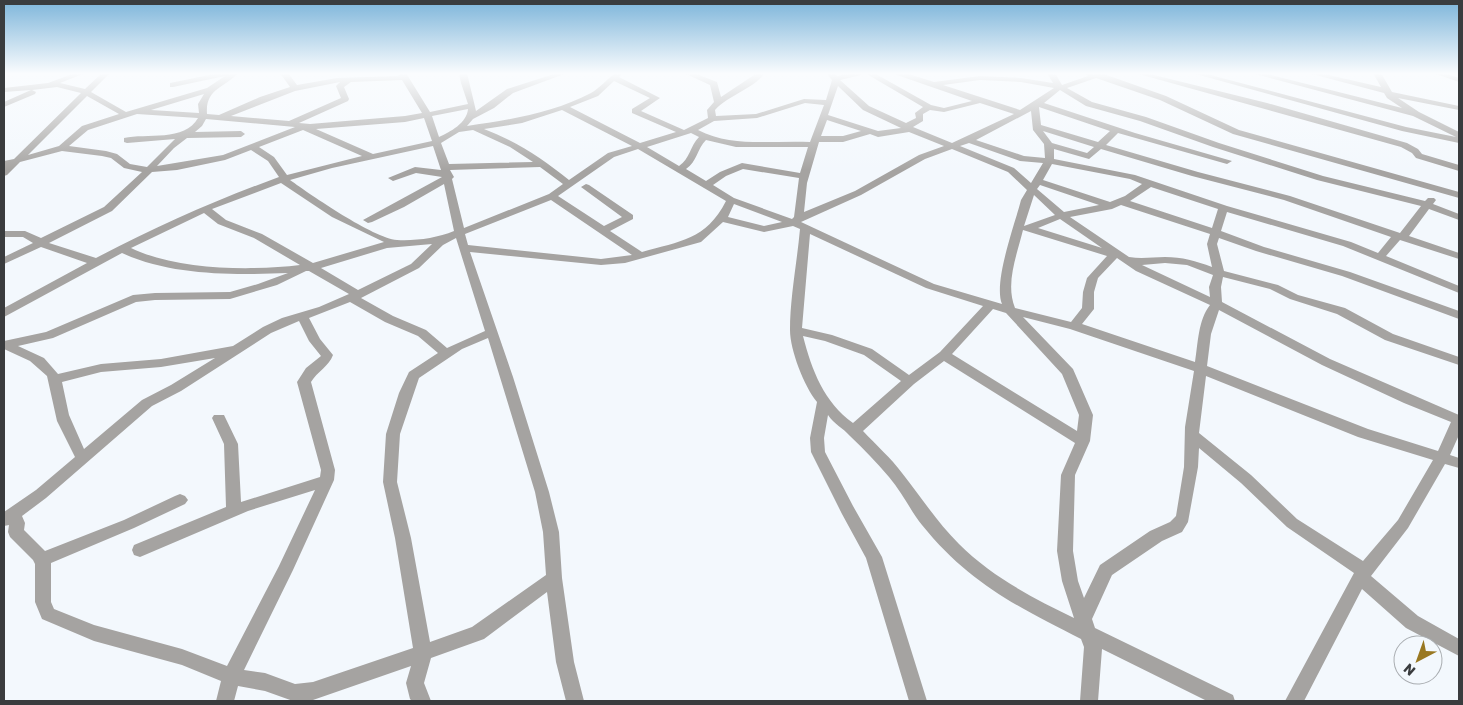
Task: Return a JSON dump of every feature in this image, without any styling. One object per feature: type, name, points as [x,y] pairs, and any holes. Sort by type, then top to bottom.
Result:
[{"type":"street","points":[[4,173],[75,106]]},
{"type":"street","points":[[116,106],[129,112],[221,117],[234,120],[289,124],[304,127],[370,156]]},
{"type":"street","points":[[62,148],[85,128],[151,106]]},
{"type":"street","points":[[4,261],[43,244],[108,209],[150,170],[171,146],[199,124],[203,116],[202,106]]},
{"type":"street","points":[[221,117],[243,106]]},
{"type":"street","points":[[289,124],[330,106]]},
{"type":"street","points":[[422,106],[427,114],[447,172],[463,248],[542,492],[551,532],[554,578],[565,662],[575,701]]},
{"type":"street","points":[[4,164],[62,148],[103,153],[114,156],[127,166],[150,170],[200,163],[252,147],[270,138],[304,127],[405,119],[472,106],[471,117]]},
{"type":"street","points":[[4,314],[121,248],[205,210],[284,178],[370,156],[436,143],[471,117],[491,106]]},
{"type":"street","points":[[643,106],[635,111],[682,132]]},
{"type":"street","points":[[712,119],[711,110],[715,106]]},
{"type":"street","points":[[554,578],[478,633],[423,654],[313,691],[295,693],[265,682],[231,676],[182,657],[94,633],[54,618],[48,614],[43,602],[41,560],[31,546],[21,540],[16,532],[16,523],[8,517],[42,494],[82,457],[147,403],[176,388],[267,330],[323,310],[416,266],[445,240],[460,232],[522,210],[552,196],[605,159],[639,146],[692,130],[712,119],[757,116],[789,106]]},
{"type":"street","points":[[817,106],[869,132]]},
{"type":"street","points":[[828,106],[803,176],[799,197],[796,331],[803,361],[816,392],[839,420],[854,431],[896,475],[926,519],[954,550],[986,577],[1024,602],[1226,701]]},
{"type":"street","points":[[864,106],[907,128],[1011,170],[1035,186],[1062,216],[1119,256],[1169,284],[1270,330],[1334,366],[1409,400],[1458,426],[1403,524],[1362,574],[1294,701]]},
{"type":"street","points":[[692,130],[704,138],[728,144],[815,142],[843,139],[869,132],[887,133],[907,128],[920,119],[919,113],[929,107],[944,110],[959,106]]},
{"type":"street","points":[[998,106],[1020,113]]},
{"type":"street","points":[[721,218],[764,229],[799,223],[922,157],[969,140],[1034,106]]},
{"type":"street","points":[[1036,106],[1037,127],[1048,145],[1049,161],[1026,200],[1024,228],[1007,274],[1004,295],[1010,310],[1068,372],[1086,415],[1082,441],[1068,475],[1065,551],[1070,581],[1093,647],[1094,657],[1089,701]]},
{"type":"street","points":[[1039,106],[1077,116],[1116,130],[1227,161]]},
{"type":"street","points":[[1077,116],[1087,106]]},
{"type":"street","points":[[1096,106],[1143,119],[1236,152],[1346,185],[1427,205],[1459,217]]},
{"type":"street","points":[[1180,106],[1236,132],[1459,196]]},
{"type":"street","points":[[1270,106],[1340,128],[1404,145],[1415,150],[1419,156],[1459,168]]},
{"type":"street","points":[[1325,106],[1405,129],[1459,140]]},
{"type":"street","points":[[1385,106],[1416,114],[1459,131]]},
{"type":"street","points":[[1405,106],[1416,114]]},
{"type":"street","points":[[454,131],[535,116],[563,107],[639,146],[731,200],[799,223],[930,286],[1010,310],[1074,326],[1202,369],[1363,433],[1459,464]]},
{"type":"street","points":[[1340,128],[1352,113]]},
{"type":"street","points":[[234,120],[241,134],[252,147],[271,159],[284,178],[347,221],[376,237],[394,243]]},
{"type":"street","points":[[1037,127],[1146,160],[1288,198],[1459,256]]},
{"type":"street","points":[[475,128],[514,144],[544,164],[568,184]]},
{"type":"street","points":[[1048,145],[1086,157],[1116,130]]},
{"type":"street","points":[[127,140],[186,135],[241,134]]},
{"type":"street","points":[[680,169],[692,160],[696,146],[704,138]]},
{"type":"street","points":[[969,140],[1024,159],[1049,161],[1132,177],[1223,208],[1347,244],[1459,290]]},
{"type":"street","points":[[1226,182],[1227,161],[1236,152]]},
{"type":"street","points":[[1132,177],[1146,160]]},
{"type":"street","points":[[393,178],[415,170],[447,172],[544,164]]},
{"type":"street","points":[[707,185],[722,174],[742,166],[803,176]]},
{"type":"street","points":[[368,220],[400,205],[447,172]]},
{"type":"street","points":[[1024,228],[1062,216],[1117,204],[1139,192],[1150,183]]},
{"type":"street","points":[[1035,186],[1159,212],[1214,233],[1346,274],[1459,315]]},
{"type":"street","points":[[586,187],[629,217],[602,231]]},
{"type":"street","points":[[1380,258],[1440,190]]},
{"type":"street","points":[[552,196],[641,256]]},
{"type":"street","points":[[463,248],[601,262],[625,260],[698,240],[721,218],[731,200]]},
{"type":"street","points":[[1084,617],[1106,570],[1148,541],[1176,527],[1183,518],[1189,483],[1192,435],[1205,334],[1212,310],[1216,305],[1215,287],[1219,273],[1212,251],[1214,233],[1223,208]]},
{"type":"street","points":[[205,210],[222,222],[258,236],[389,319],[422,333],[444,353]]},
{"type":"street","points":[[1024,228],[1140,262],[1178,260],[1274,287],[1294,297],[1340,311],[1389,337],[1459,361]]},
{"type":"street","points":[[4,234],[25,234],[43,244],[96,262]]},
{"type":"street","points":[[4,345],[49,335],[133,299],[146,297],[224,296],[257,288],[309,268],[394,243],[445,240]]},
{"type":"street","points":[[121,248],[130,254],[172,265],[247,271],[309,268]]},
{"type":"street","points":[[1074,326],[1088,309],[1087,292],[1093,276],[1119,256]]},
{"type":"street","points":[[854,431],[909,381],[944,355],[990,304]]},
{"type":"street","points":[[225,701],[231,676],[289,562],[327,480],[328,470],[304,382],[312,370],[326,358],[326,354],[315,341],[302,316]]},
{"type":"street","points":[[796,331],[828,338],[868,352],[909,381]]},
{"type":"street","points":[[422,701],[416,692],[415,683],[423,654],[390,474],[393,434],[408,387],[418,371],[444,353],[471,339],[490,332]]},
{"type":"street","points":[[4,345],[29,355],[49,369],[54,379],[62,414],[70,437],[82,457]]},
{"type":"street","points":[[54,379],[101,368],[161,363],[239,349]]},
{"type":"street","points":[[944,355],[1082,441]]},
{"type":"street","points":[[824,402],[819,423],[818,452],[847,510],[874,557],[918,701]]},
{"type":"street","points":[[219,418],[231,444],[234,511]]},
{"type":"street","points":[[819,423],[839,420]]},
{"type":"street","points":[[1192,435],[1246,479],[1292,523],[1362,574],[1412,622],[1459,648]]},
{"type":"street","points":[[140,550],[234,511],[327,480]]},
{"type":"street","points":[[41,560],[129,524],[180,500]]}]
